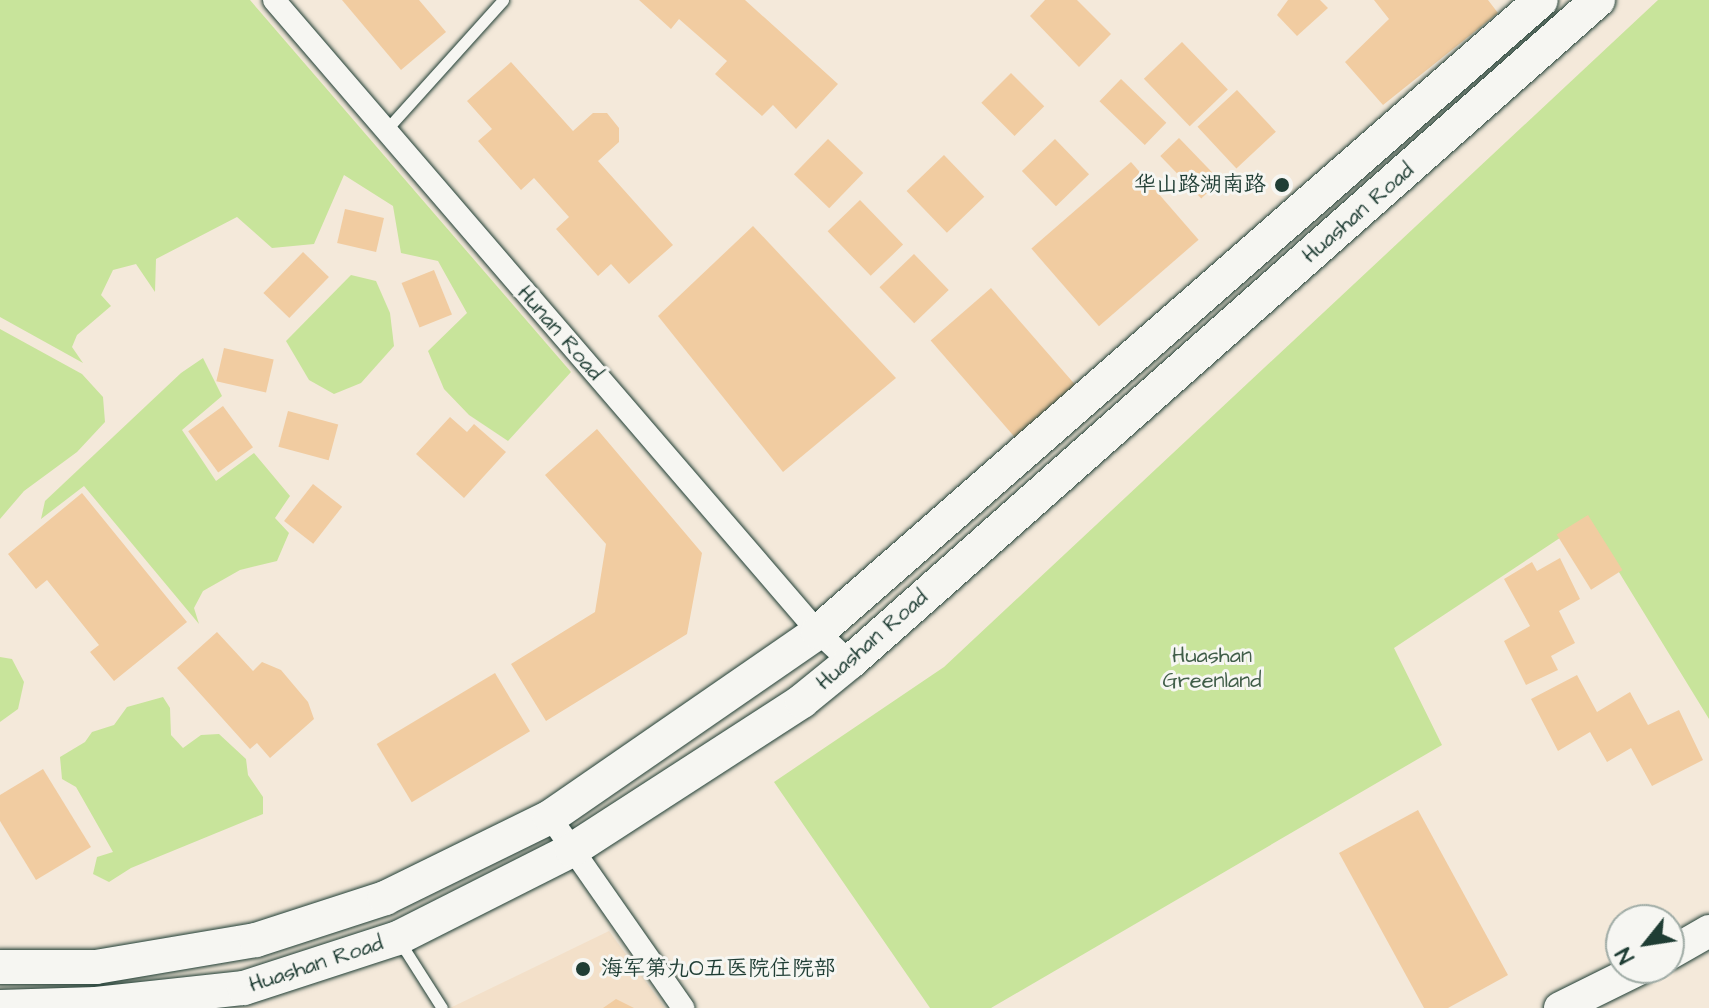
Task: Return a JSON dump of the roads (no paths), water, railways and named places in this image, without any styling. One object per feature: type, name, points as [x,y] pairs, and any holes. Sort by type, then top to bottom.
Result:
[{"type":"main road","name":"Huashan Road","points":[[0,967],[96,967],[256,940],[385,898],[550,817],[818,632],[1541,0]]},
{"type":"main road","name":"Huashan Road","points":[[0,1007],[96,1004],[244,988],[398,938],[572,850],[802,701],[850,662],[1598,0]]},
{"type":"street","name":"Hunan Road","points":[[274,0],[818,632],[850,662]]},
{"type":"street","points":[[550,817],[683,1008]]},
{"type":"street","points":[[1685,945],[1709,931]]},
{"type":"street","points":[[1560,1008],[1609,984]]},
{"type":"lane","points":[[386,130],[503,0]]},
{"type":"lane","points":[[398,938],[442,1008]]},
{"type":"place","name":"华山路湖南路","points":[[1282,185]]},
{"type":"place","name":"海军第九O五医院住院部","points":[[583,969]]},
{"type":"park label","name":"Huashan Greenland","points":[[1212,668]]}]
